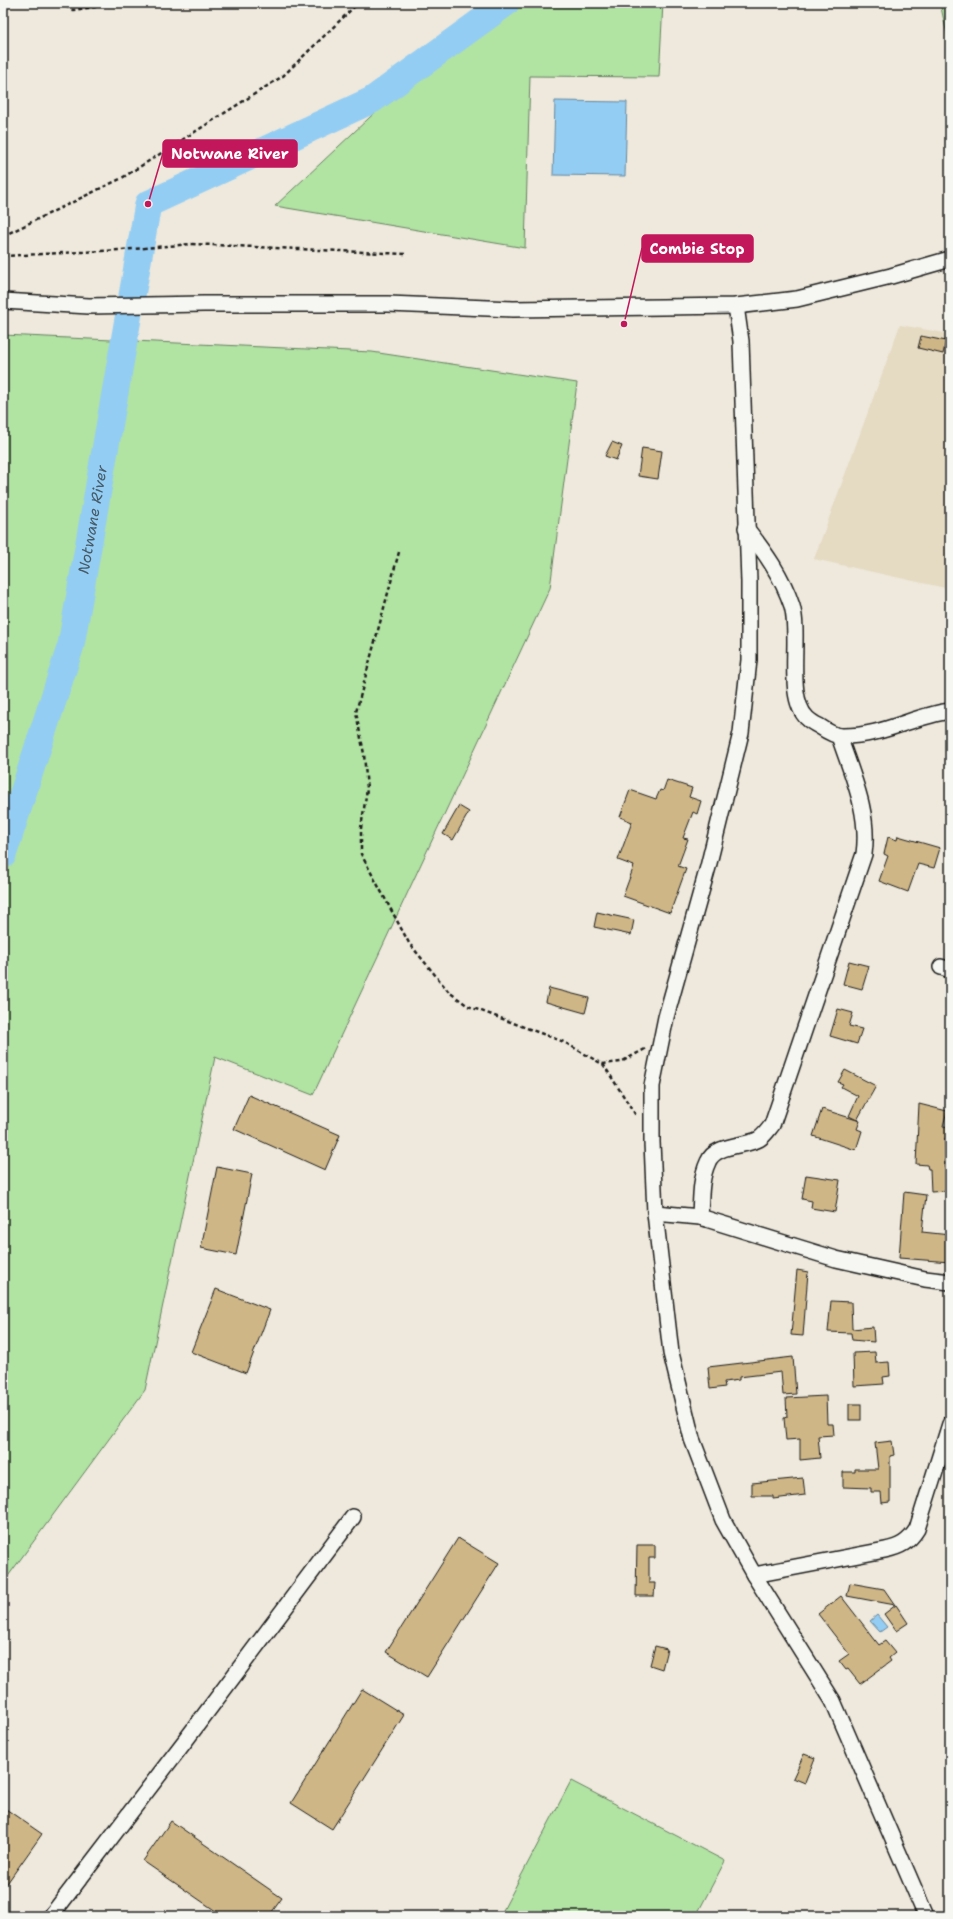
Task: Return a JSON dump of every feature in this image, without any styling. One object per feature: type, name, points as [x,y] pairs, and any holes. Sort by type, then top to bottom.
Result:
[{"type":"street","points":[[3,301],[89,306],[204,304],[388,304],[513,309],[736,306],[797,299],[892,276],[950,259]]},
{"type":"street","points":[[736,306],[742,341],[746,528],[749,582],[749,660],[741,733],[708,867],[662,1034],[652,1086],[652,1142],[655,1212],[671,1353],[692,1439],[722,1520],[754,1575],[833,1701],[926,1916]]},
{"type":"street","points":[[746,528],[772,562],[792,607],[796,647],[795,690],[798,704],[806,718],[839,736],[887,730],[928,715],[950,711]]},
{"type":"street","points":[[700,1217],[704,1174],[708,1161],[714,1154],[721,1150],[759,1139],[772,1126],[864,854],[866,838],[861,801],[839,736]]},
{"type":"street","points":[[655,1212],[700,1217],[836,1259],[925,1279],[950,1282]]},
{"type":"street","points":[[754,1575],[885,1550],[903,1544],[912,1536],[917,1528],[949,1434]]},
{"type":"street","points":[[51,1916],[185,1741],[353,1517]]},
{"type":"path","points":[[59,3],[73,10],[95,7],[99,3]]},
{"type":"path","points":[[3,236],[122,178],[283,76],[358,3]]},
{"type":"path","points":[[3,256],[121,250],[190,244],[405,254]]},
{"type":"path","points":[[399,552],[356,712],[364,754],[367,789],[361,828],[361,854],[409,943],[449,992],[468,1006],[564,1042],[602,1064],[640,1122]]},
{"type":"path","points":[[602,1064],[621,1062],[645,1049],[662,1034]]},
{"type":"shaded area","points":[[900,325],[950,334],[950,589],[814,559]]},
{"type":"green space","points":[[492,3],[663,3],[659,77],[530,76],[525,248],[275,206]]},
{"type":"green space","points":[[940,3],[950,3],[950,48]]},
{"type":"green space","points":[[3,335],[372,352],[577,383],[550,588],[313,1095],[215,1057],[145,1390],[3,1583]]},
{"type":"green space","points":[[571,1781],[725,1861],[696,1916],[500,1916]]},
{"type":"water","points":[[555,101],[627,102],[625,176],[553,175]]},
{"type":"water","points":[[877,1615],[887,1627],[880,1632],[870,1621]]},
{"type":"building","points":[[921,336],[946,341],[943,354],[918,348]]},
{"type":"building","points":[[612,442],[622,446],[616,460],[605,456]]},
{"type":"building","points":[[642,448],[662,451],[658,479],[638,476]]},
{"type":"building","points":[[667,780],[692,788],[689,797],[701,801],[697,814],[693,812],[683,838],[688,839],[678,866],[686,869],[670,913],[623,896],[634,866],[618,860],[632,822],[620,817],[630,790],[656,799],[660,790],[663,791]]},
{"type":"building","points":[[459,806],[469,812],[453,840],[443,834]]},
{"type":"building","points":[[898,836],[940,848],[934,868],[918,864],[908,892],[879,881],[888,856],[884,854],[888,837],[897,840]]},
{"type":"building","points":[[597,912],[634,920],[631,935],[594,927]]},
{"type":"building","points":[[849,961],[869,966],[862,989],[843,984]]},
{"type":"building","points":[[549,988],[589,998],[585,1013],[546,1002]]},
{"type":"building","points":[[838,1009],[853,1013],[849,1026],[862,1029],[857,1044],[830,1036]]},
{"type":"building","points":[[845,1070],[876,1086],[857,1120],[849,1116],[858,1096],[841,1087],[843,1084],[838,1082]]},
{"type":"building","points":[[249,1095],[340,1135],[325,1170],[234,1129]]},
{"type":"building","points":[[919,1104],[947,1111],[943,1126],[950,1127],[950,1139],[945,1138],[946,1191],[931,1192],[930,1169],[928,1169],[927,1165],[916,1164]]},
{"type":"building","points":[[822,1109],[860,1121],[857,1129],[862,1131],[856,1150],[813,1136]]},
{"type":"building","points":[[217,1167],[252,1174],[236,1255],[201,1248]]},
{"type":"building","points":[[806,1175],[840,1180],[835,1212],[811,1208],[812,1201],[802,1199]]},
{"type":"building","points":[[904,1192],[926,1195],[922,1232],[950,1235],[950,1262],[899,1258]]},
{"type":"building","points":[[797,1270],[808,1272],[803,1336],[791,1335]]},
{"type":"building","points":[[216,1289],[270,1310],[246,1373],[191,1352]]},
{"type":"building","points":[[831,1301],[851,1302],[852,1329],[873,1327],[874,1342],[852,1340],[851,1333],[828,1332]]},
{"type":"building","points":[[875,1352],[876,1363],[889,1362],[890,1376],[883,1377],[884,1384],[854,1386],[853,1353]]},
{"type":"building","points":[[793,1357],[796,1394],[783,1395],[781,1372],[739,1377],[739,1380],[724,1382],[725,1387],[710,1389],[708,1367]]},
{"type":"building","points":[[826,1396],[827,1424],[833,1424],[834,1435],[818,1436],[820,1458],[800,1460],[800,1439],[786,1440],[784,1418],[787,1417],[786,1398]]},
{"type":"building","points":[[849,1404],[861,1404],[861,1420],[849,1420]]},
{"type":"building","points":[[892,1441],[894,1455],[890,1456],[890,1502],[882,1503],[881,1492],[871,1492],[871,1488],[843,1487],[843,1472],[855,1472],[855,1469],[878,1469],[875,1443]]},
{"type":"building","points":[[803,1478],[805,1495],[773,1499],[773,1496],[752,1496],[752,1483]]},
{"type":"building","points":[[458,1538],[499,1563],[427,1677],[386,1652]]},
{"type":"building","points":[[637,1545],[655,1545],[655,1558],[649,1558],[649,1583],[655,1583],[654,1596],[636,1596]]},
{"type":"building","points":[[850,1583],[884,1589],[895,1605],[847,1596]]},
{"type":"building","points":[[841,1596],[879,1645],[885,1641],[895,1653],[889,1658],[891,1661],[860,1684],[848,1669],[846,1670],[839,1661],[849,1654],[818,1614]]},
{"type":"building","points":[[896,1605],[908,1623],[896,1631],[884,1614]]},
{"type":"building","points":[[655,1646],[667,1649],[662,1669],[650,1665]]},
{"type":"building","points":[[362,1689],[404,1715],[332,1829],[291,1803]]},
{"type":"building","points":[[804,1754],[815,1758],[805,1783],[793,1778]]},
{"type":"building","points":[[3,1807],[42,1834],[3,1889]]},
{"type":"building","points":[[171,1821],[282,1898],[269,1916],[223,1916],[143,1861]]},
{"type":"waterway","name":"Notwane River","points":[[3,855],[71,645],[148,204],[372,100],[506,3]]},
{"type":"place","name":"Notwane River","points":[[148,204]]},
{"type":"place","name":"Combie Stop","points":[[624,324]]}]
